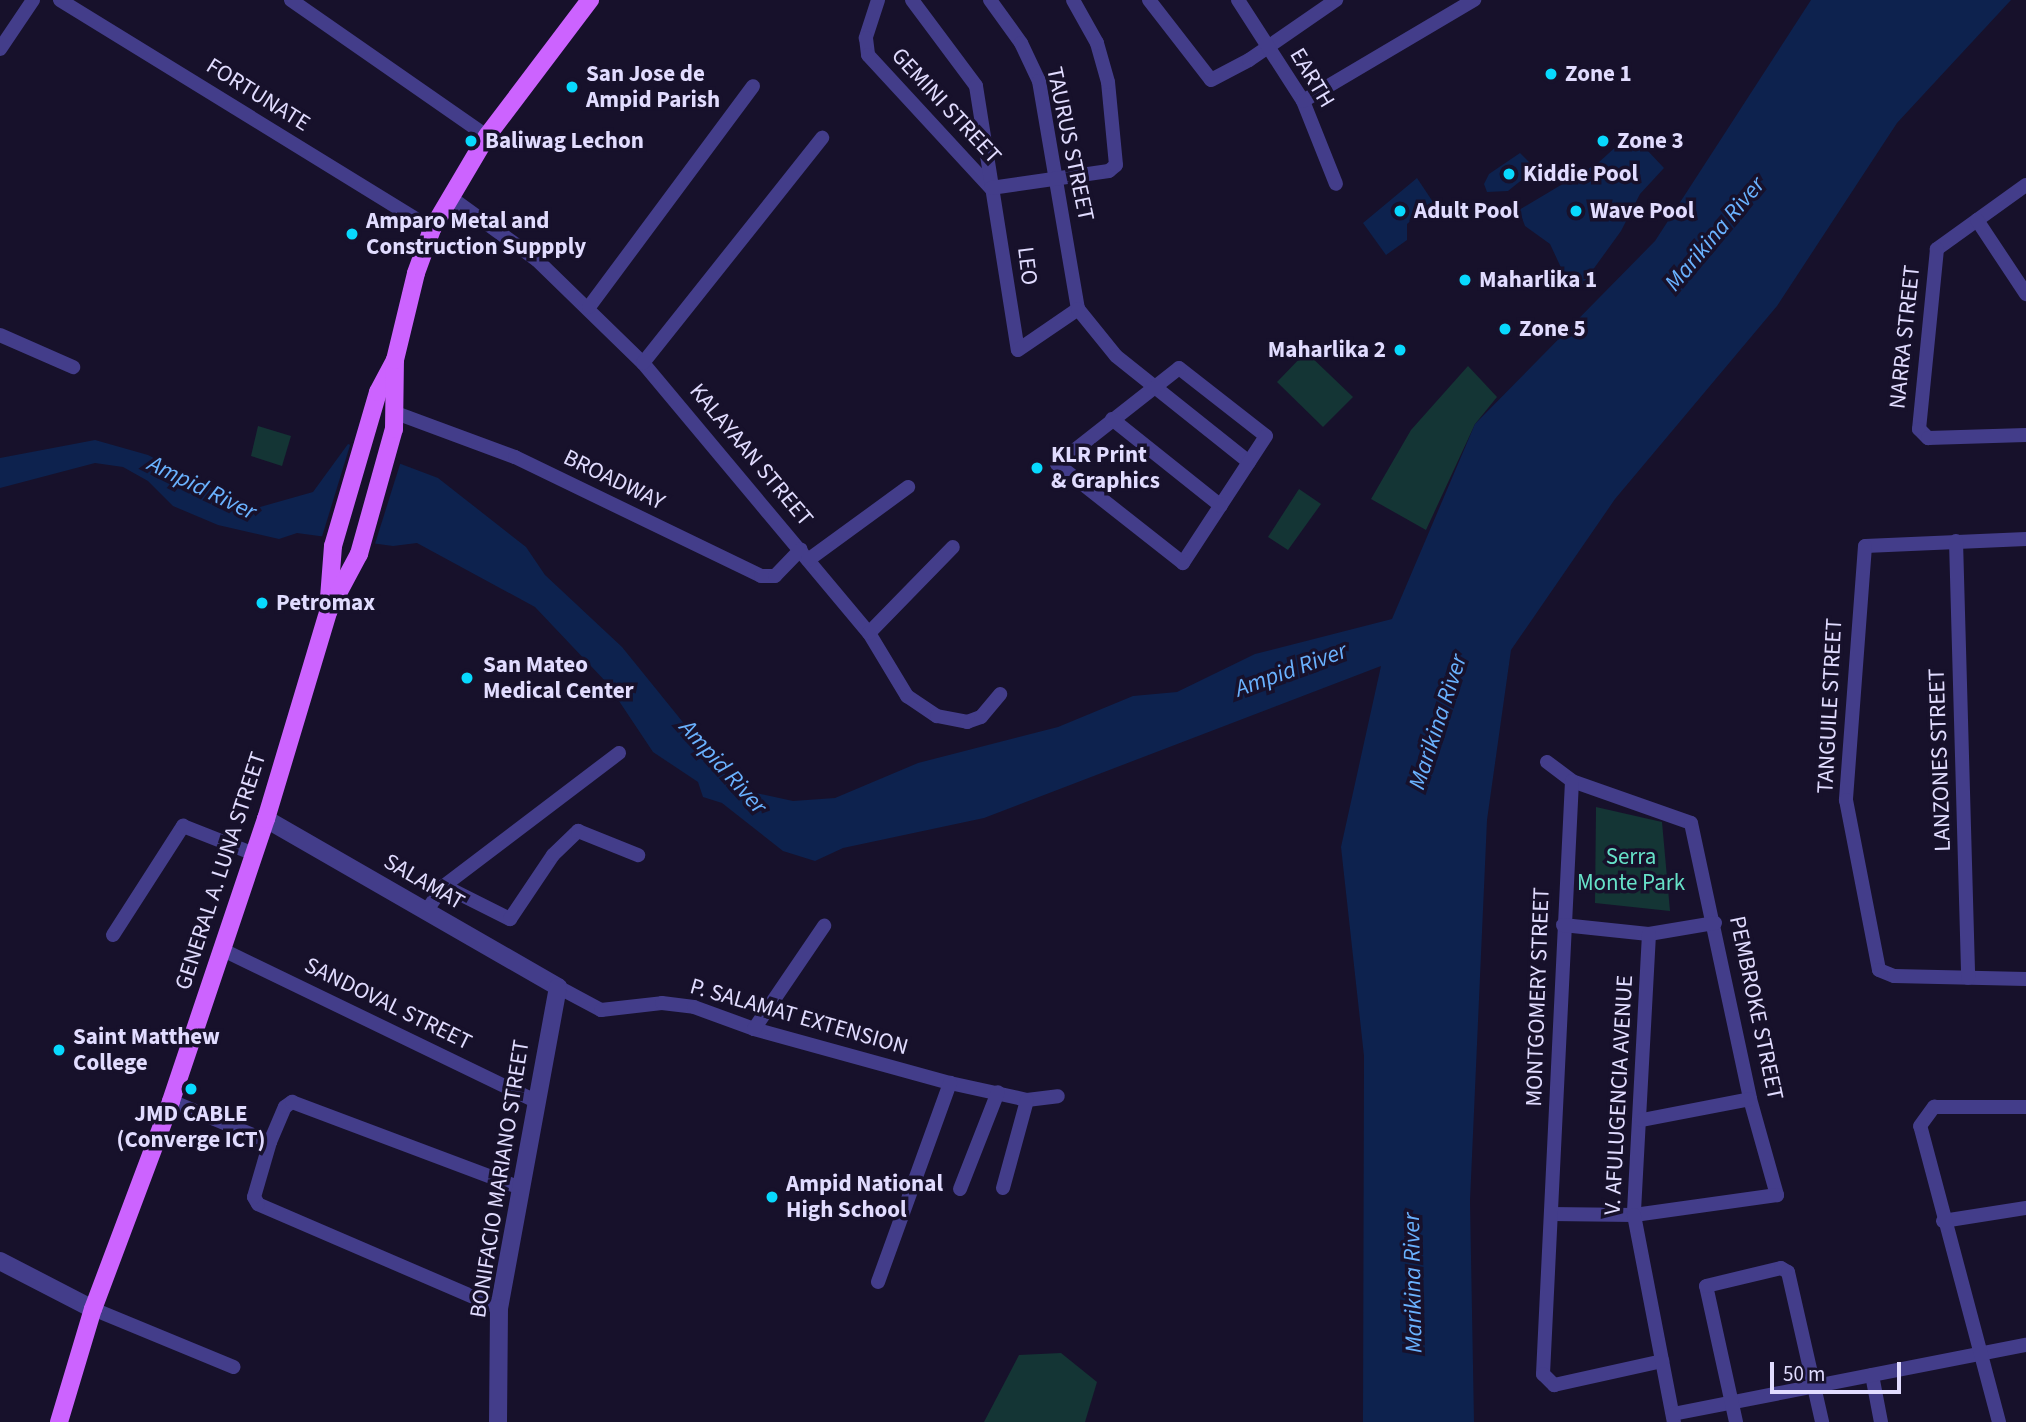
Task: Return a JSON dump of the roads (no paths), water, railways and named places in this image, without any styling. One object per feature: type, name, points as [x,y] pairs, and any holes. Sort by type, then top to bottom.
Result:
[{"type":"main road","name":"GENERAL A. LUNA STREET","points":[[59,1422],[93,1309],[171,1101],[266,819],[328,612],[359,554],[395,421],[395,360],[416,273],[432,229],[488,136],[590,0]]},
{"type":"main road","name":"GENERAL A. LUNA STREET","points":[[328,612],[333,546],[378,391],[395,360]]},
{"type":"street","points":[[0,49],[33,0]]},
{"type":"street","name":"FORTUNATE","points":[[60,0],[432,229]]},
{"type":"street","points":[[291,0],[488,136]]},
{"type":"street","name":"GEMINI STREET","points":[[878,0],[866,38],[868,55],[990,188]]},
{"type":"street","name":"LEO","points":[[912,0],[976,86],[1017,350],[1078,309]]},
{"type":"street","name":"TAURUS STREET","points":[[990,0],[1021,43],[1039,81],[1078,309]]},
{"type":"street","points":[[990,188],[1109,171],[1118,154],[1097,43],[1073,0]]},
{"type":"street","points":[[1149,0],[1206,79],[1216,79],[1336,0]]},
{"type":"street","name":"EARTH","points":[[1238,0],[1303,101],[1336,184]]},
{"type":"street","points":[[1303,101],[1474,0]]},
{"type":"street","points":[[589,307],[753,86]]},
{"type":"street","points":[[643,363],[822,138]]},
{"type":"street","points":[[2026,184],[1977,220],[2026,295]]},
{"type":"street","name":"KALAYAAN STREET","points":[[450,197],[537,260],[589,307],[643,363],[869,633],[907,695],[937,716],[967,722],[981,717],[1000,694]]},
{"type":"street","name":"NARRA STREET","points":[[1977,220],[1937,249],[1919,429],[1928,438],[2026,435]]},
{"type":"street","points":[[1078,309],[1116,356],[1249,462]]},
{"type":"street","points":[[0,335],[73,367]]},
{"type":"street","points":[[1183,369],[1263,430],[1266,436],[1186,562],[1180,563],[1059,468],[1058,459],[1153,387],[1174,370],[1183,369]]},
{"type":"street","points":[[1112,419],[1221,506]]},
{"type":"street","name":"BROADWAY","points":[[395,421],[515,457],[761,576],[775,576],[908,486]]},
{"type":"street","points":[[1956,541],[2026,539]]},
{"type":"street","name":"TANGUILE STREET","points":[[1956,541],[1872,543],[1861,552],[1846,800],[1880,970],[1894,976],[1968,978]]},
{"type":"street","name":"LANZONES STREET","points":[[1956,541],[1968,978]]},
{"type":"street","points":[[869,633],[953,547]]},
{"type":"street","points":[[426,911],[444,886],[619,754]]},
{"type":"street","points":[[1547,762],[1572,781]]},
{"type":"street","name":"PEMBROKE STREET","points":[[1572,781],[1684,819],[1694,830],[1750,1099],[1777,1195],[1634,1215]]},
{"type":"street","name":"MONTGOMERY STREET","points":[[1572,781],[1543,1374],[1547,1382],[1554,1385],[1662,1361]]},
{"type":"street","name":"SALAMAT","points":[[266,819],[558,987]]},
{"type":"street","points":[[113,935],[183,826],[254,854]]},
{"type":"street","points":[[444,886],[510,919],[553,855],[578,831],[638,855]]},
{"type":"street","points":[[1563,925],[1649,934],[1715,923]]},
{"type":"street","points":[[754,1029],[824,926]]},
{"type":"street","name":"V. AFULUGENCIA AVENUE","points":[[1649,934],[1642,1120],[1634,1215],[1673,1418]]},
{"type":"street","name":"SANDOVAL STREET","points":[[221,949],[536,1101]]},
{"type":"street","points":[[1968,978],[2026,979]]},
{"type":"street","name":"P. SALAMAT EXTENSION","points":[[558,987],[601,1010],[662,1003],[694,1007],[754,1029],[950,1083],[1027,1100]]},
{"type":"street","name":"BONIFACIO MARIANO STREET","points":[[498,1422],[499,1308],[558,987]]},
{"type":"street","points":[[878,1282],[950,1083]]},
{"type":"street","points":[[960,1189],[998,1093]]},
{"type":"street","points":[[1003,1188],[1027,1100],[1058,1096]]},
{"type":"street","points":[[1642,1120],[1750,1099]]},
{"type":"street","points":[[171,1101],[270,1142]]},
{"type":"street","points":[[499,1308],[258,1204],[254,1197],[270,1142],[285,1107],[299,1102],[521,1188]]},
{"type":"street","points":[[2000,1422],[1943,1221],[1920,1126],[1934,1107],[1953,1104],[2026,1107]]},
{"type":"street","points":[[1943,1221],[2026,1208]]},
{"type":"street","points":[[1551,1214],[1634,1215]]},
{"type":"street","points":[[0,1261],[93,1309],[234,1367]]},
{"type":"street","points":[[1736,1422],[1706,1286],[1781,1268],[1788,1272],[1822,1422]]},
{"type":"street","points":[[1673,1418],[1731,1403],[2026,1345]]},
{"type":"street","points":[[1872,1375],[1881,1422]]},
{"type":"water","points":[[1811,0],[2011,0],[1897,123],[1777,306],[1615,499],[1511,650],[1487,820],[1470,1201],[1474,1422],[1363,1422],[1364,1056],[1341,847],[1381,666],[984,818],[843,848],[815,861],[783,851],[722,803],[703,797],[698,782],[653,752],[607,683],[535,607],[417,543],[393,546],[297,533],[279,539],[218,525],[173,506],[148,481],[123,467],[95,463],[0,488],[0,458],[95,440],[148,455],[217,491],[260,507],[313,492],[348,444],[438,478],[526,547],[545,575],[622,647],[737,789],[793,801],[835,798],[918,763],[1058,727],[1133,696],[1177,692],[1255,654],[1392,619],[1475,424],[1655,241]]},
{"type":"water","name":"Wave Pool","points":[[1631,133],[1664,168],[1640,194],[1621,231],[1579,289],[1571,289],[1550,244],[1525,226],[1519,210],[1598,163]]},
{"type":"water","name":"Kiddie Pool","points":[[1520,153],[1532,165],[1528,175],[1508,191],[1487,192],[1484,184],[1489,174]]},
{"type":"water","name":"Adult Pool","points":[[1417,178],[1433,202],[1407,224],[1407,240],[1386,255],[1363,223]]},
{"type":"place","name":"Zone 1","points":[[1551,74]]},
{"type":"place","name":"San Jose de Ampid Parish","points":[[572,87]]},
{"type":"place","name":"Baliwag Lechon","points":[[471,141]]},
{"type":"place","name":"Zone 3","points":[[1603,141]]},
{"type":"place","name":"Kiddie Pool","points":[[1509,174]]},
{"type":"place","name":"Adult Pool","points":[[1400,211]]},
{"type":"place","name":"Wave Pool","points":[[1576,211]]},
{"type":"place","name":"Amparo Metal and Construction Suppply","points":[[352,234]]},
{"type":"place","name":"Maharlika 1","points":[[1465,280]]},
{"type":"place","name":"Zone 5","points":[[1505,329]]},
{"type":"place","name":"Maharlika 2","points":[[1400,350]]},
{"type":"place","name":"KLR Print & Graphics","points":[[1037,468]]},
{"type":"place","name":"Petromax","points":[[262,603]]},
{"type":"place","name":"San Mateo Medical Center","points":[[467,678]]},
{"type":"place","name":"Saint Matthew College","points":[[59,1050]]},
{"type":"place","name":"JMD CABLE (Converge ICT)","points":[[191,1089]]},
{"type":"place","name":"Ampid National High School","points":[[772,1197]]},
{"type":"water label","name":"Marikina River","points":[[1715,234]]},
{"type":"water label","name":"Ampid River","points":[[202,488]]},
{"type":"water label","name":"Ampid River","points":[[1291,670]]},
{"type":"water label","name":"Marikina River","points":[[1438,722]]},
{"type":"water label","name":"Ampid River","points":[[723,767]]},
{"type":"water label","name":"Marikina River","points":[[1413,1283]]},
{"type":"park label","name":"Serra Monte Park","points":[[1631,870]]}]
